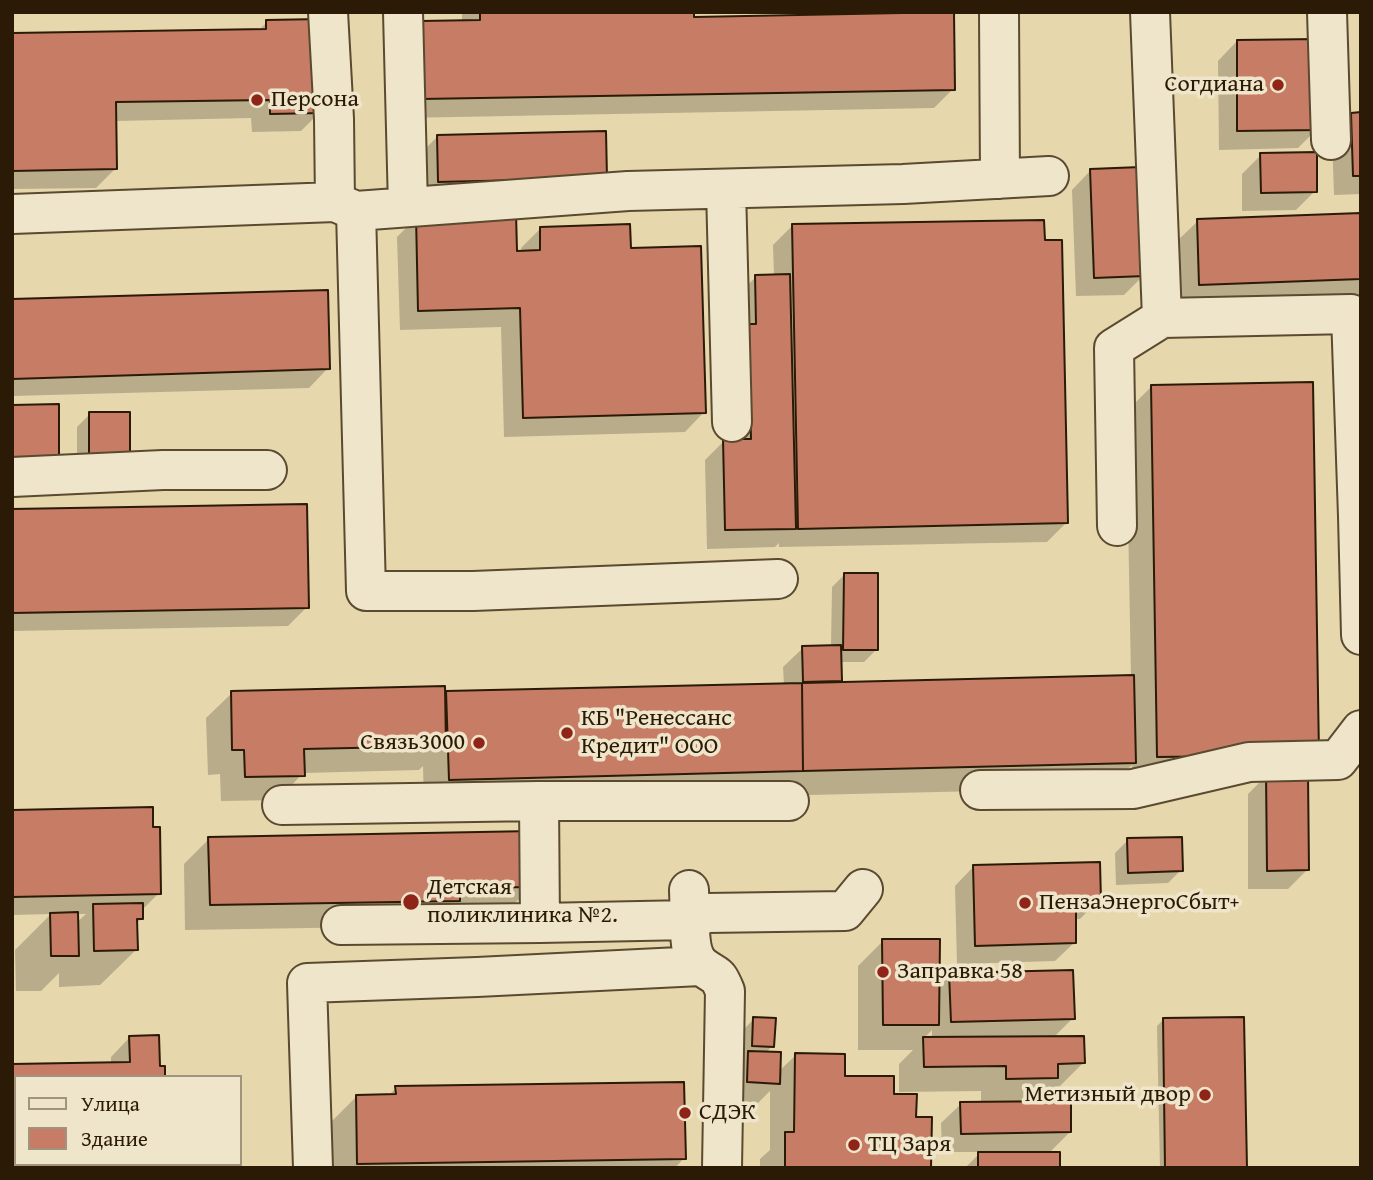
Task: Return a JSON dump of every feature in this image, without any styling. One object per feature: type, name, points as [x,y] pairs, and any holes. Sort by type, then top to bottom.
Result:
[{"type":"lane","points":[[328,12],[334,119],[345,206],[366,591],[510,589],[778,579]]},
{"type":"lane","points":[[403,12],[408,207]]},
{"type":"lane","points":[[999,12],[1000,179]]},
{"type":"lane","points":[[1150,12],[1163,318]]},
{"type":"lane","points":[[1327,12],[1331,140]]},
{"type":"lane","points":[[12,214],[345,206],[408,207],[628,191],[1049,176]]},
{"type":"lane","points":[[726,189],[732,422]]},
{"type":"lane","points":[[1117,526],[1114,348],[1163,318],[1351,314],[1361,635]]},
{"type":"lane","points":[[12,477],[163,470],[267,470]]},
{"type":"lane","points":[[980,790],[1133,789],[1249,762],[1338,761],[1361,730]]},
{"type":"lane","points":[[539,801],[540,923]]},
{"type":"lane","points":[[282,805],[789,801]]},
{"type":"lane","points":[[341,925],[540,923],[690,905],[707,913],[845,911],[863,889]]},
{"type":"lane","points":[[690,905],[690,946],[701,966]]},
{"type":"lane","points":[[313,1168],[307,982],[477,978],[701,966],[719,976],[725,991],[722,1168]]},
{"type":"building","points":[[480,12],[694,12],[694,17],[954,12],[955,90],[421,99],[420,21],[480,20]]},
{"type":"building","points":[[321,19],[322,113],[270,114],[270,100],[116,102],[117,169],[12,171],[12,33],[266,29],[266,20]]},
{"type":"building","name":"Согдиана","points":[[1318,39],[1319,130],[1237,131],[1237,40]]},
{"type":"building","points":[[1361,112],[1361,176],[1353,176],[1351,113]]},
{"type":"building","points":[[606,131],[607,178],[438,182],[437,135]]},
{"type":"building","points":[[1317,152],[1317,192],[1261,193],[1260,153]]},
{"type":"building","points":[[1141,167],[1145,276],[1094,278],[1090,169]]},
{"type":"building","points":[[516,213],[517,251],[540,250],[540,227],[630,224],[631,248],[701,246],[706,413],[523,418],[520,308],[418,311],[416,216]]},
{"type":"building","points":[[1361,213],[1361,279],[1199,285],[1197,219]]},
{"type":"building","points":[[1044,220],[1045,240],[1062,240],[1068,523],[798,529],[792,224]]},
{"type":"building","points":[[790,274],[796,529],[725,530],[723,439],[751,439],[748,324],[756,324],[755,275]]},
{"type":"building","points":[[328,290],[330,369],[12,379],[12,299]]},
{"type":"building","points":[[1313,382],[1319,755],[1157,757],[1151,385]]},
{"type":"building","points":[[59,404],[59,464],[12,464],[12,405]]},
{"type":"building","points":[[89,412],[130,412],[130,454],[89,454]]},
{"type":"building","points":[[307,504],[309,608],[12,613],[12,509]]},
{"type":"building","points":[[844,573],[878,573],[878,650],[843,650]]},
{"type":"building","points":[[841,645],[842,681],[803,682],[802,646]]},
{"type":"building","points":[[1134,675],[1136,763],[803,771],[802,683]]},
{"type":"building","points":[[802,683],[803,771],[449,780],[446,691]]},
{"type":"building","points":[[445,686],[446,746],[304,749],[305,776],[245,777],[244,750],[232,750],[231,691]]},
{"type":"building","points":[[1266,773],[1308,773],[1309,870],[1267,871]]},
{"type":"building","points":[[153,807],[153,827],[160,827],[161,894],[12,897],[12,810]]},
{"type":"building","points":[[533,831],[533,887],[460,888],[460,901],[210,905],[208,837]]},
{"type":"building","points":[[1182,837],[1183,871],[1128,873],[1127,838]]},
{"type":"building","name":"ПензаЭнергоСбыт+","points":[[1100,862],[1101,901],[1076,901],[1076,943],[975,946],[973,865]]},
{"type":"building","points":[[143,903],[143,919],[137,919],[138,950],[94,951],[93,904]]},
{"type":"building","points":[[78,912],[79,956],[51,956],[50,913]]},
{"type":"building","points":[[882,939],[940,939],[939,1025],[883,1025]]},
{"type":"building","points":[[1073,970],[1075,1019],[951,1022],[949,973]]},
{"type":"building","points":[[753,1017],[776,1018],[774,1047],[752,1046]]},
{"type":"building","points":[[1244,1017],[1247,1168],[1165,1168],[1163,1018]]},
{"type":"building","points":[[159,1035],[160,1066],[165,1066],[165,1075],[14,1075],[12,1137],[12,1064],[130,1062],[129,1036]]},
{"type":"building","points":[[1084,1036],[1085,1063],[1058,1064],[1058,1078],[1006,1079],[1006,1066],[924,1067],[923,1037]]},
{"type":"building","points":[[748,1051],[781,1052],[780,1084],[747,1082]]},
{"type":"building","points":[[795,1053],[845,1054],[845,1076],[894,1076],[894,1094],[917,1094],[916,1117],[932,1117],[931,1168],[785,1168],[785,1132],[794,1132]]},
{"type":"building","points":[[684,1082],[686,1159],[357,1164],[356,1095],[396,1094],[395,1086]]},
{"type":"building","points":[[1071,1101],[1071,1132],[961,1134],[960,1102]]},
{"type":"building","points":[[978,1152],[1060,1152],[1060,1168],[978,1168]]},
{"type":"place","name":"Согдиана","points":[[1278,85]]},
{"type":"place","name":"Персона","points":[[257,100]]},
{"type":"place","name":"КБ \"Ренессанс Кредит\" ООО","points":[[567,733]]},
{"type":"place","name":"Связь3000","points":[[479,743]]},
{"type":"place","name":"Детская поликлиника №2.","points":[[411,902]]},
{"type":"place","name":"ПензаЭнергоСбыт+","points":[[1025,903]]},
{"type":"place","name":"Заправка 58","points":[[883,972]]},
{"type":"place","name":"Метизный двор","points":[[1205,1095]]},
{"type":"place","name":"СДЭК","points":[[685,1113]]},
{"type":"place","name":"ТЦ Заря","points":[[854,1145]]}]
